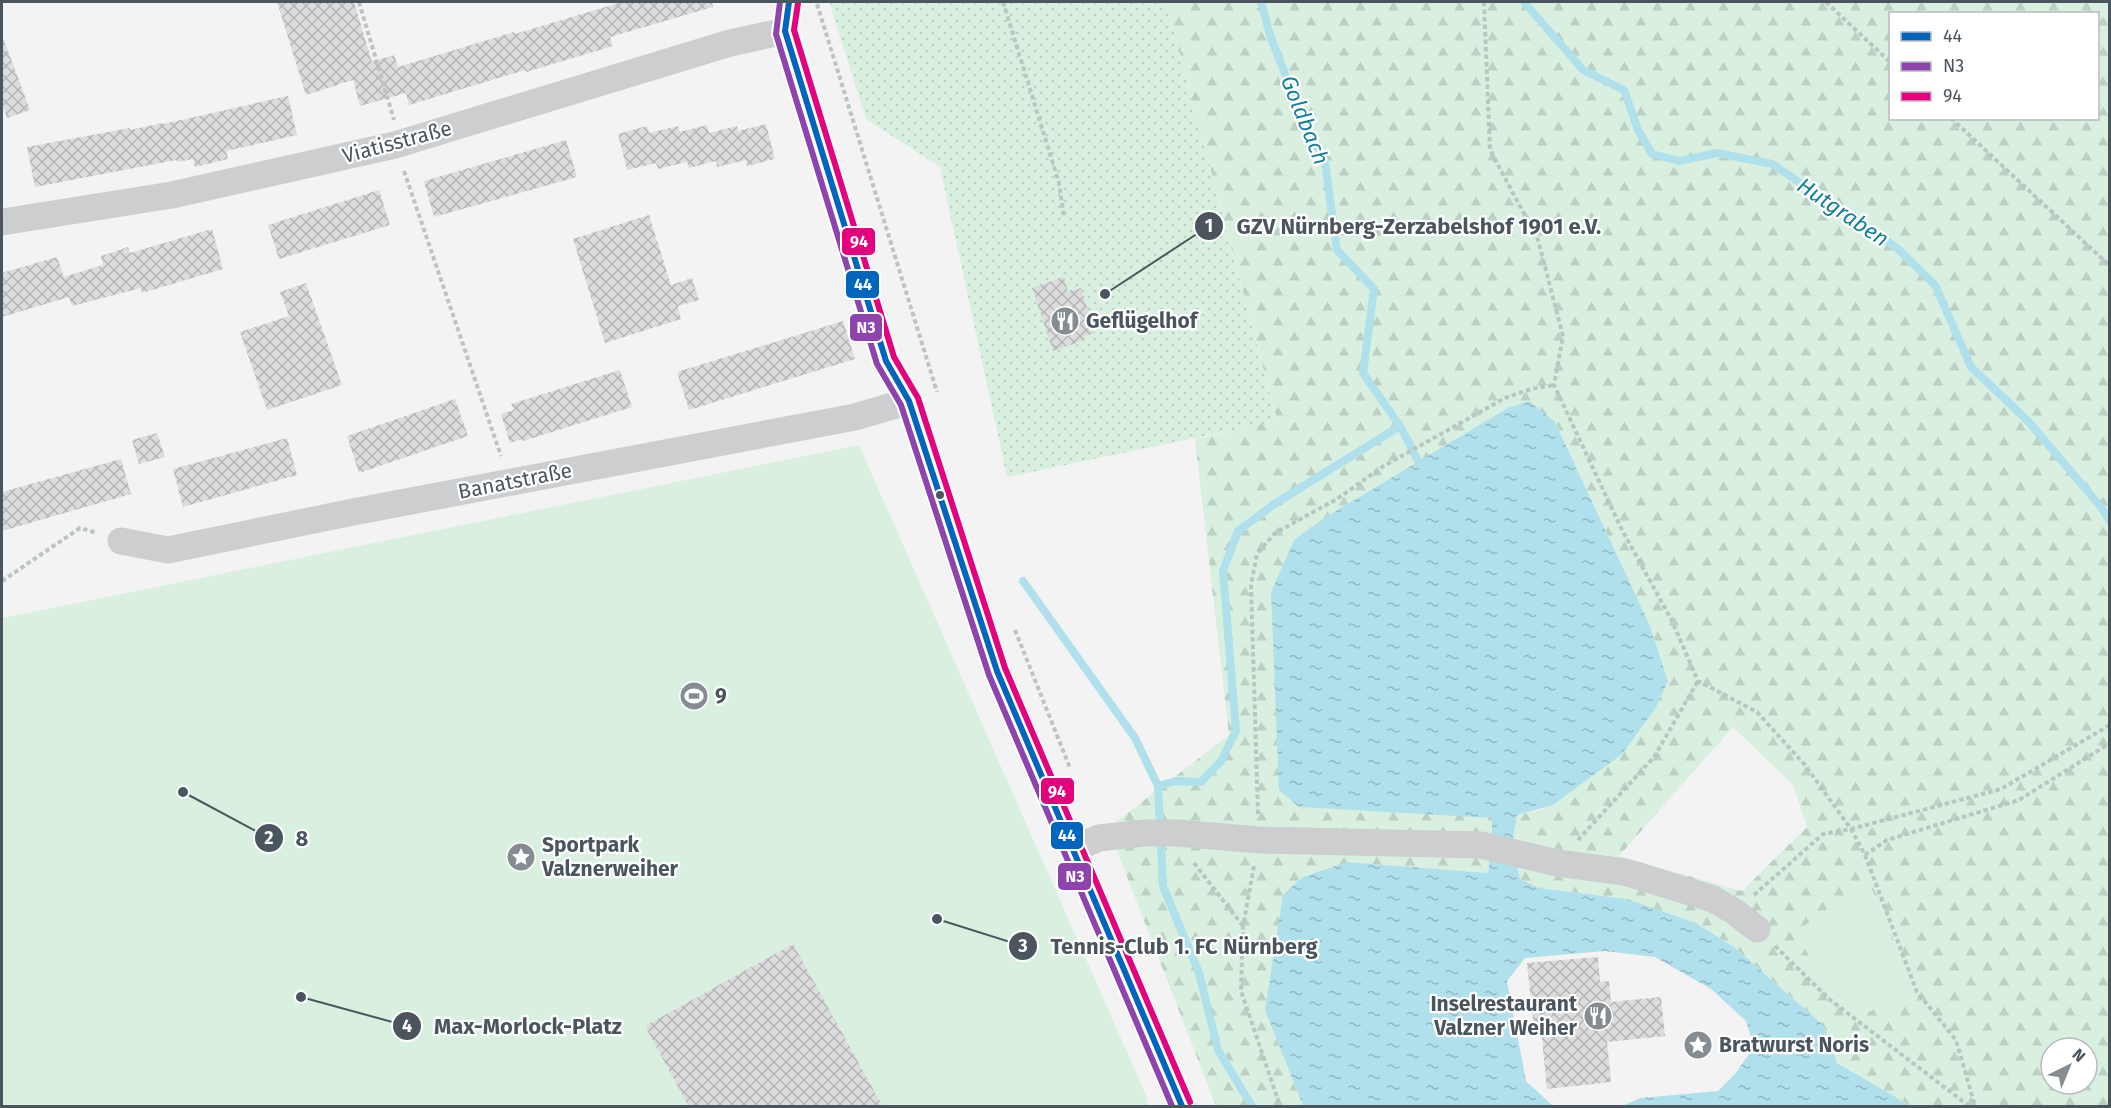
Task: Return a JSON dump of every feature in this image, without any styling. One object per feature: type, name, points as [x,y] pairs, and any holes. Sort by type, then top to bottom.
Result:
[{"type":"street","points":[[789,2],[785,31],[886,361],[909,401],[997,671],[1182,1107]]},
{"type":"street","name":"Viatisstraße","points":[[2,222],[172,195],[395,145],[730,43],[785,31]]},
{"type":"street","name":"Banatstraße","points":[[121,541],[168,550],[855,417],[909,401]]},
{"type":"street","points":[[1073,849],[1099,838],[1144,833],[1178,833],[1259,840],[1481,845],[1557,862],[1624,872],[1713,899],[1757,929]]},
{"type":"path","points":[[359,2],[394,119],[395,145],[510,482]]},
{"type":"path","points":[[816,2],[939,400]]},
{"type":"path","points":[[1003,2],[1059,183],[1064,217]]},
{"type":"path","points":[[1484,2],[1490,150],[1538,240],[1563,336],[1554,385],[1621,528],[1672,621],[1698,681],[1756,711],[1805,765],[1851,829],[1865,855],[1917,992],[1956,1040],[1975,1107]]},
{"type":"path","points":[[1826,2],[1889,61]]},
{"type":"path","points":[[1953,120],[2109,266]]},
{"type":"path","points":[[1280,1107],[1241,991],[1243,926],[1259,840],[1251,585],[1257,554],[1275,533],[1337,499],[1382,467],[1431,438],[1505,398],[1531,389],[1554,385]]},
{"type":"path","points":[[2,581],[80,528],[121,541]]},
{"type":"path","points":[[1012,624],[1073,774]]},
{"type":"path","points":[[1557,862],[1654,757],[1698,681]]},
{"type":"path","points":[[1735,912],[1823,834],[1851,829],[2001,789],[2109,725]]},
{"type":"path","points":[[1865,855],[1887,840],[2019,800],[2109,742]]},
{"type":"path","points":[[1178,833],[1184,849],[1243,926]]},
{"type":"path","points":[[1757,929],[1829,999],[1969,1107]]},
{"type":"green space","points":[[829,2],[1166,2],[1277,421],[1007,477],[940,167],[866,119]]},
{"type":"green space","points":[[1166,2],[2109,2],[2109,1106],[1911,1106],[1837,1063],[1823,1025],[1734,947],[1696,923],[1627,899],[1539,888],[1520,879],[1512,844],[1517,815],[1543,809],[1668,681],[1650,626],[1555,422],[1506,409],[1329,515],[1299,807],[1492,817],[1492,840],[1488,873],[1347,862],[1265,1010],[1303,1106],[1216,1106],[1108,828],[1229,735],[1195,439],[1277,420]],"holes":[[[1733,727],[1793,785],[1807,827],[1742,891],[1619,856]]]},
{"type":"green space","name":"Sportpark Valznerweiher","points":[[859,445],[1146,1095],[1148,1106],[2,1106],[2,618]]},
{"type":"green space","points":[[1868,879],[1914,995],[1857,1016],[1824,984],[1796,932]]},
{"type":"water","points":[[1529,401],[1555,422],[1650,626],[1668,681],[1655,709],[1622,754],[1553,805],[1517,815],[1512,844],[1520,879],[1539,888],[1627,899],[1696,923],[1734,947],[1823,1025],[1837,1063],[1911,1106],[1622,1106],[1640,1098],[1718,1091],[1735,1074],[1754,1047],[1746,1021],[1711,989],[1655,957],[1605,951],[1525,958],[1507,981],[1526,1081],[1553,1106],[1303,1106],[1265,1010],[1283,895],[1303,877],[1347,862],[1488,873],[1492,818],[1299,807],[1279,790],[1271,592],[1294,540],[1329,515],[1506,409]]},
{"type":"building","points":[[277,2],[354,2],[372,62],[394,55],[398,67],[622,2],[712,2],[713,7],[610,37],[613,46],[409,105],[406,93],[360,106],[353,80],[306,95]]},
{"type":"building","points":[[2,40],[4,40],[30,110],[7,118],[2,103]]},
{"type":"building","points":[[288,96],[297,135],[226,151],[228,159],[195,167],[193,159],[177,162],[176,160],[35,187],[27,147],[163,124]]},
{"type":"building","points":[[766,124],[775,159],[747,166],[746,160],[717,167],[716,161],[689,168],[687,162],[658,169],[656,163],[627,170],[618,134],[647,126],[649,133],[678,126],[680,132],[707,125],[709,133],[737,126],[738,131]]},
{"type":"building","points":[[566,140],[577,177],[434,217],[424,181]]},
{"type":"building","points":[[379,190],[390,225],[279,259],[268,225]]},
{"type":"building","points":[[649,215],[671,285],[692,278],[699,300],[678,306],[681,319],[605,343],[573,239]]},
{"type":"building","points":[[212,229],[223,269],[142,293],[141,288],[72,306],[69,297],[2,317],[2,273],[57,257],[64,277],[103,265],[101,256],[128,247],[130,253]]},
{"type":"building","points":[[1064,277],[1068,292],[1081,288],[1095,333],[1083,337],[1085,340],[1053,351],[1032,288]]},
{"type":"building","points":[[306,283],[342,385],[267,410],[240,332],[289,316],[280,292]]},
{"type":"building","points":[[843,321],[855,359],[689,410],[677,372]]},
{"type":"building","points":[[620,370],[632,407],[510,443],[501,414],[514,410],[511,404]]},
{"type":"building","points":[[455,399],[468,436],[359,473],[347,436]]},
{"type":"building","points":[[157,433],[165,457],[139,464],[132,440]]},
{"type":"building","points":[[287,438],[297,475],[183,507],[173,469]]},
{"type":"building","points":[[121,459],[131,494],[2,531],[2,492]]},
{"type":"building","points":[[793,944],[883,1107],[689,1107],[645,1026]]},
{"type":"building","name":"Inselrestaurant Valzner Weiher","points":[[1598,957],[1600,982],[1609,981],[1611,1002],[1661,997],[1665,1036],[1607,1042],[1611,1082],[1547,1089],[1541,1029],[1534,1030],[1527,963]]},
{"type":"waterway","name":"Goldbach","points":[[1261,2],[1271,38],[1303,120],[1325,162],[1337,250],[1374,289],[1363,373],[1400,426],[1418,461]]},
{"type":"waterway","name":"Hutgraben","points":[[1524,2],[1583,70],[1624,90],[1638,130],[1652,154],[1679,161],[1717,153],[1772,164],[1897,248],[1935,285],[1971,367],[2028,421],[2101,507],[2110,521]]},
{"type":"waterway","points":[[1158,786],[1176,781],[1201,782],[1221,761],[1236,731],[1223,571],[1238,531],[1273,505],[1400,426]]},
{"type":"waterway","points":[[1023,581],[1135,738],[1158,786],[1163,886],[1199,973],[1218,1050],[1252,1106]]},
{"type":"transit line","name":"N3","points":[[780,2],[776,34],[877,364],[901,405],[989,675],[1172,1106]]},
{"type":"transit line","name":"44","points":[[789,2],[785,31],[886,361],[909,401],[997,671],[1182,1106]]},
{"type":"transit line","name":"94","points":[[798,3],[794,30],[894,357],[918,398],[1005,668],[1190,1102]]},
{"type":"place","name":"GZV Nürnberg-Zerzabelshof 1901 e.V.","points":[[1105,294]]},
{"type":"place","name":"Geflügelhof","points":[[1065,321]]},
{"type":"place","name":"9","points":[[694,696]]},
{"type":"place","name":"8","points":[[183,792]]},
{"type":"place","name":"Sportpark Valznerweiher","points":[[521,857]]},
{"type":"place","name":"Tennis-Club 1. FC Nürnberg","points":[[937,919]]},
{"type":"place","name":"Max-Morlock-Platz","points":[[301,997]]},
{"type":"place","name":"Inselrestaurant Valzner Weiher","points":[[1598,1016]]},
{"type":"place","name":"Bratwurst Noris","points":[[1698,1045]]}]
